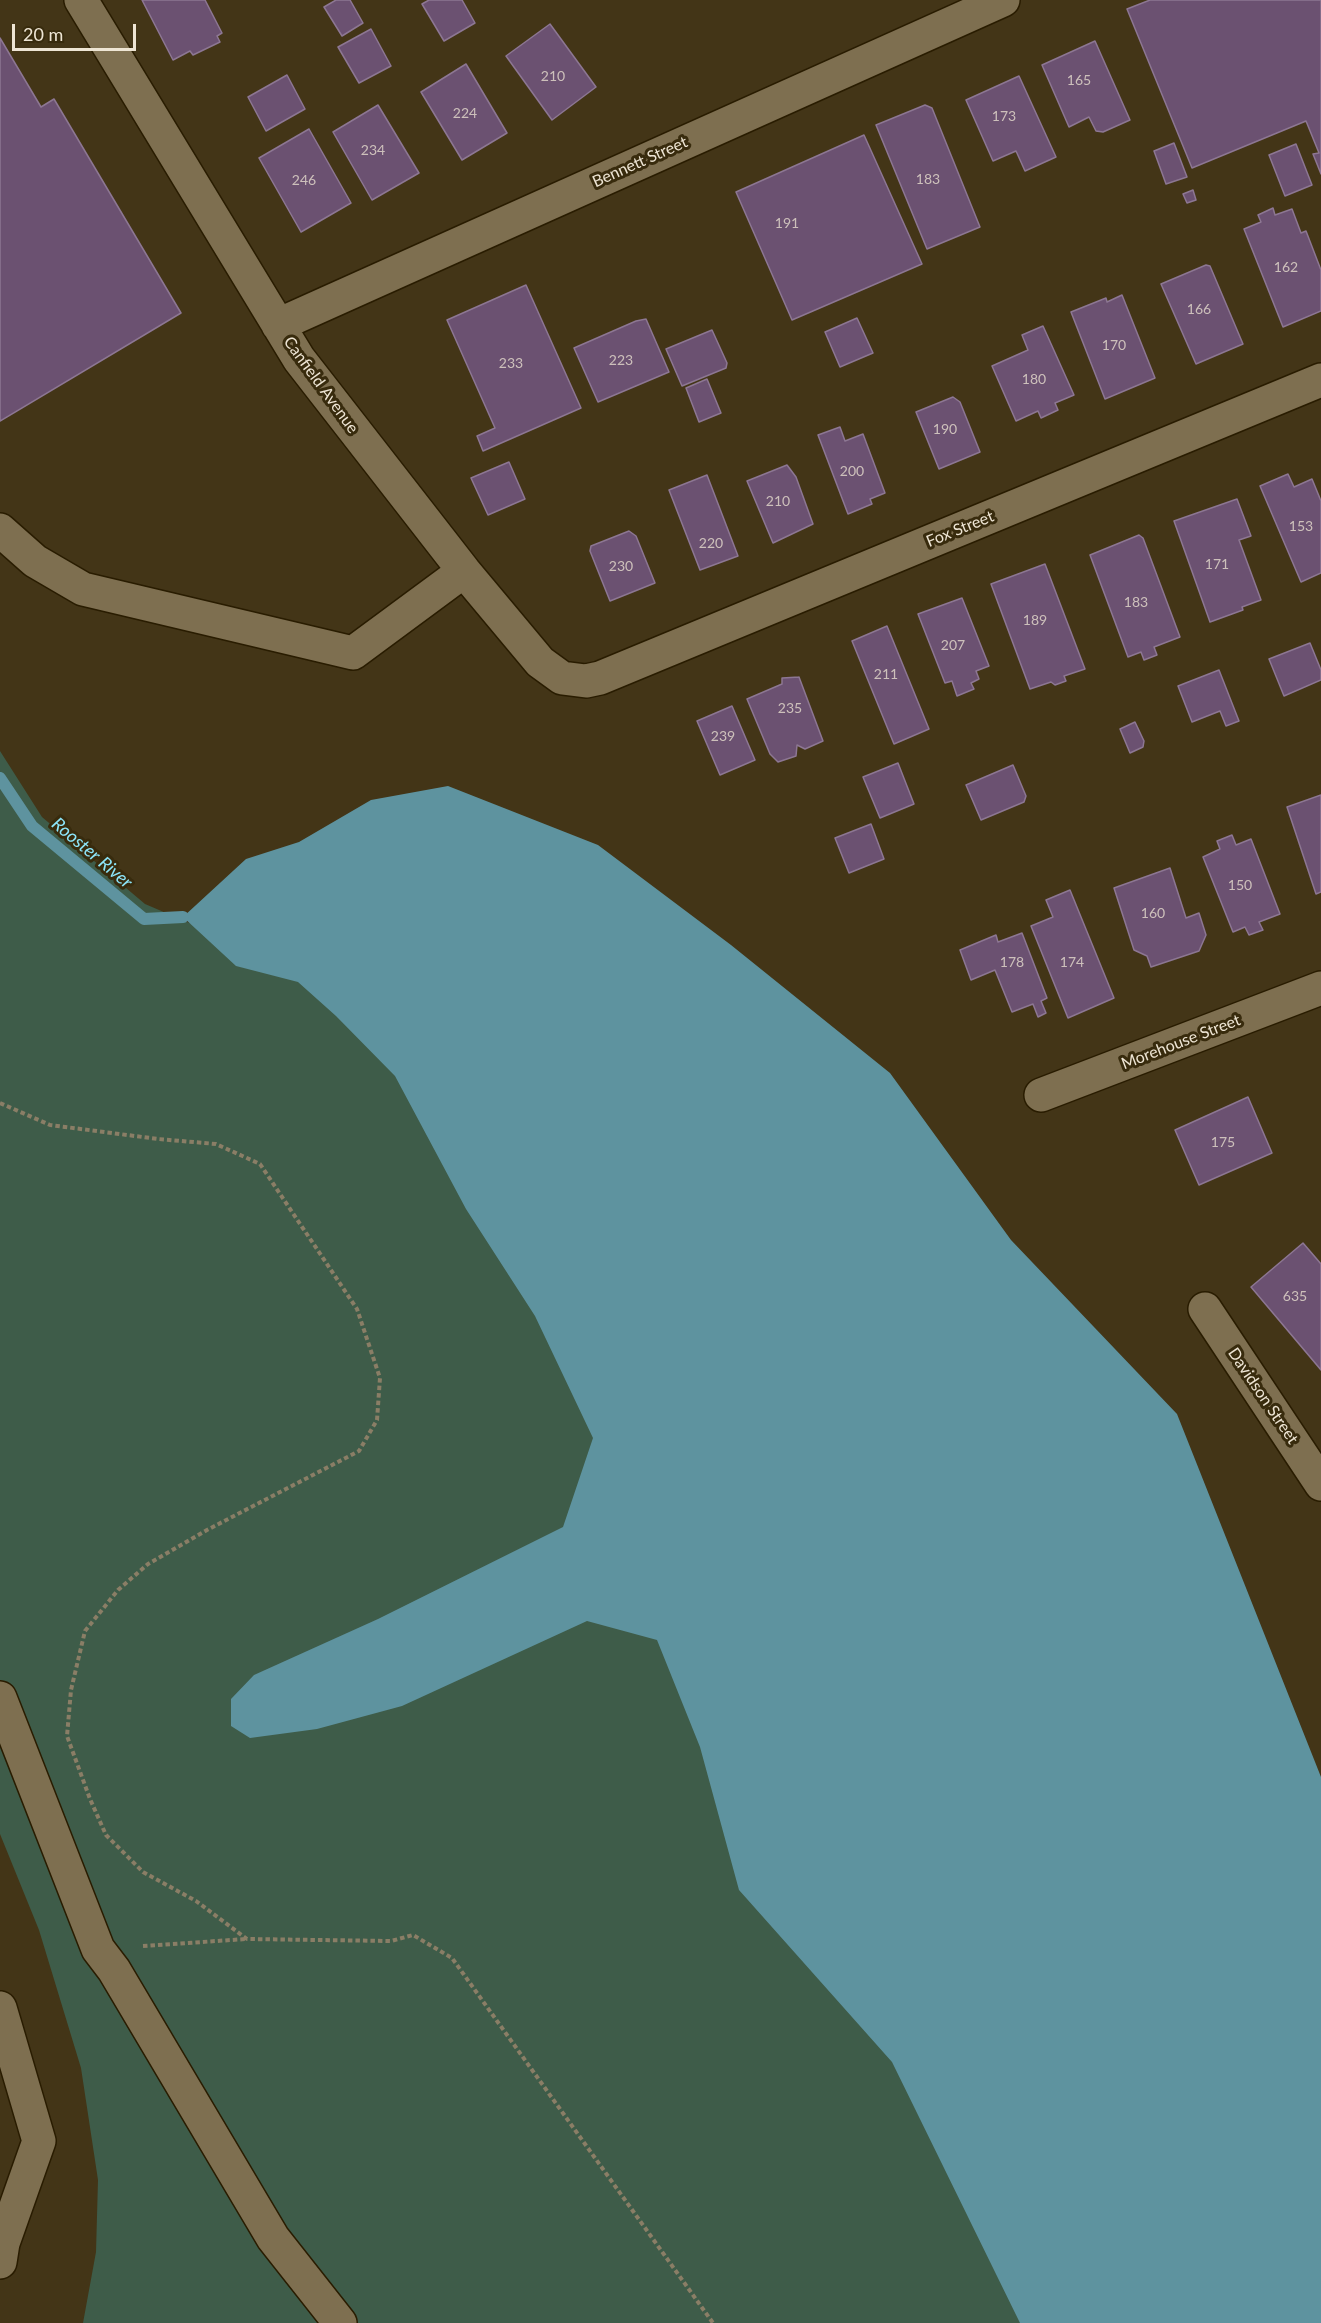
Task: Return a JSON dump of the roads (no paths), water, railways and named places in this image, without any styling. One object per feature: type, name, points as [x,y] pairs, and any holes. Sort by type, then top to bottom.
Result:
[{"type":"street","name":"Canfield Avenue","points":[[81,0],[299,359],[464,571],[524,643],[551,671],[562,678],[586,681],[600,678]]},
{"type":"street","name":"Bennett Street","points":[[278,325],[1003,0]]},
{"type":"street","name":"Fox Street","points":[[600,678],[1321,380]]},
{"type":"street","points":[[0,530],[35,561],[83,589],[352,653],[464,571]]},
{"type":"street","name":"Morehouse Street","points":[[1041,1095],[1321,988]]},
{"type":"street","name":"Davidson Street","points":[[1205,1309],[1321,1484]]},
{"type":"street","points":[[0,1698],[98,1949],[114,1970],[273,2238],[340,2323]]},
{"type":"street","points":[[0,2008],[39,2141],[1,2247]]},
{"type":"water","points":[[448,786],[598,845],[731,945],[890,1073],[1011,1240],[1177,1414],[1321,1777],[1321,2323],[1020,2323],[892,2062],[739,1890],[700,1747],[657,1640],[587,1621],[402,1706],[317,1729],[250,1738],[231,1726],[231,1699],[254,1675],[378,1619],[563,1527],[593,1438],[535,1316],[466,1209],[395,1076],[336,1016],[298,982],[236,966],[183,917],[246,859],[299,842],[371,800]]},
{"type":"waterway","name":"Rooster River","points":[[0,778],[32,826],[144,919],[183,917]]}]
